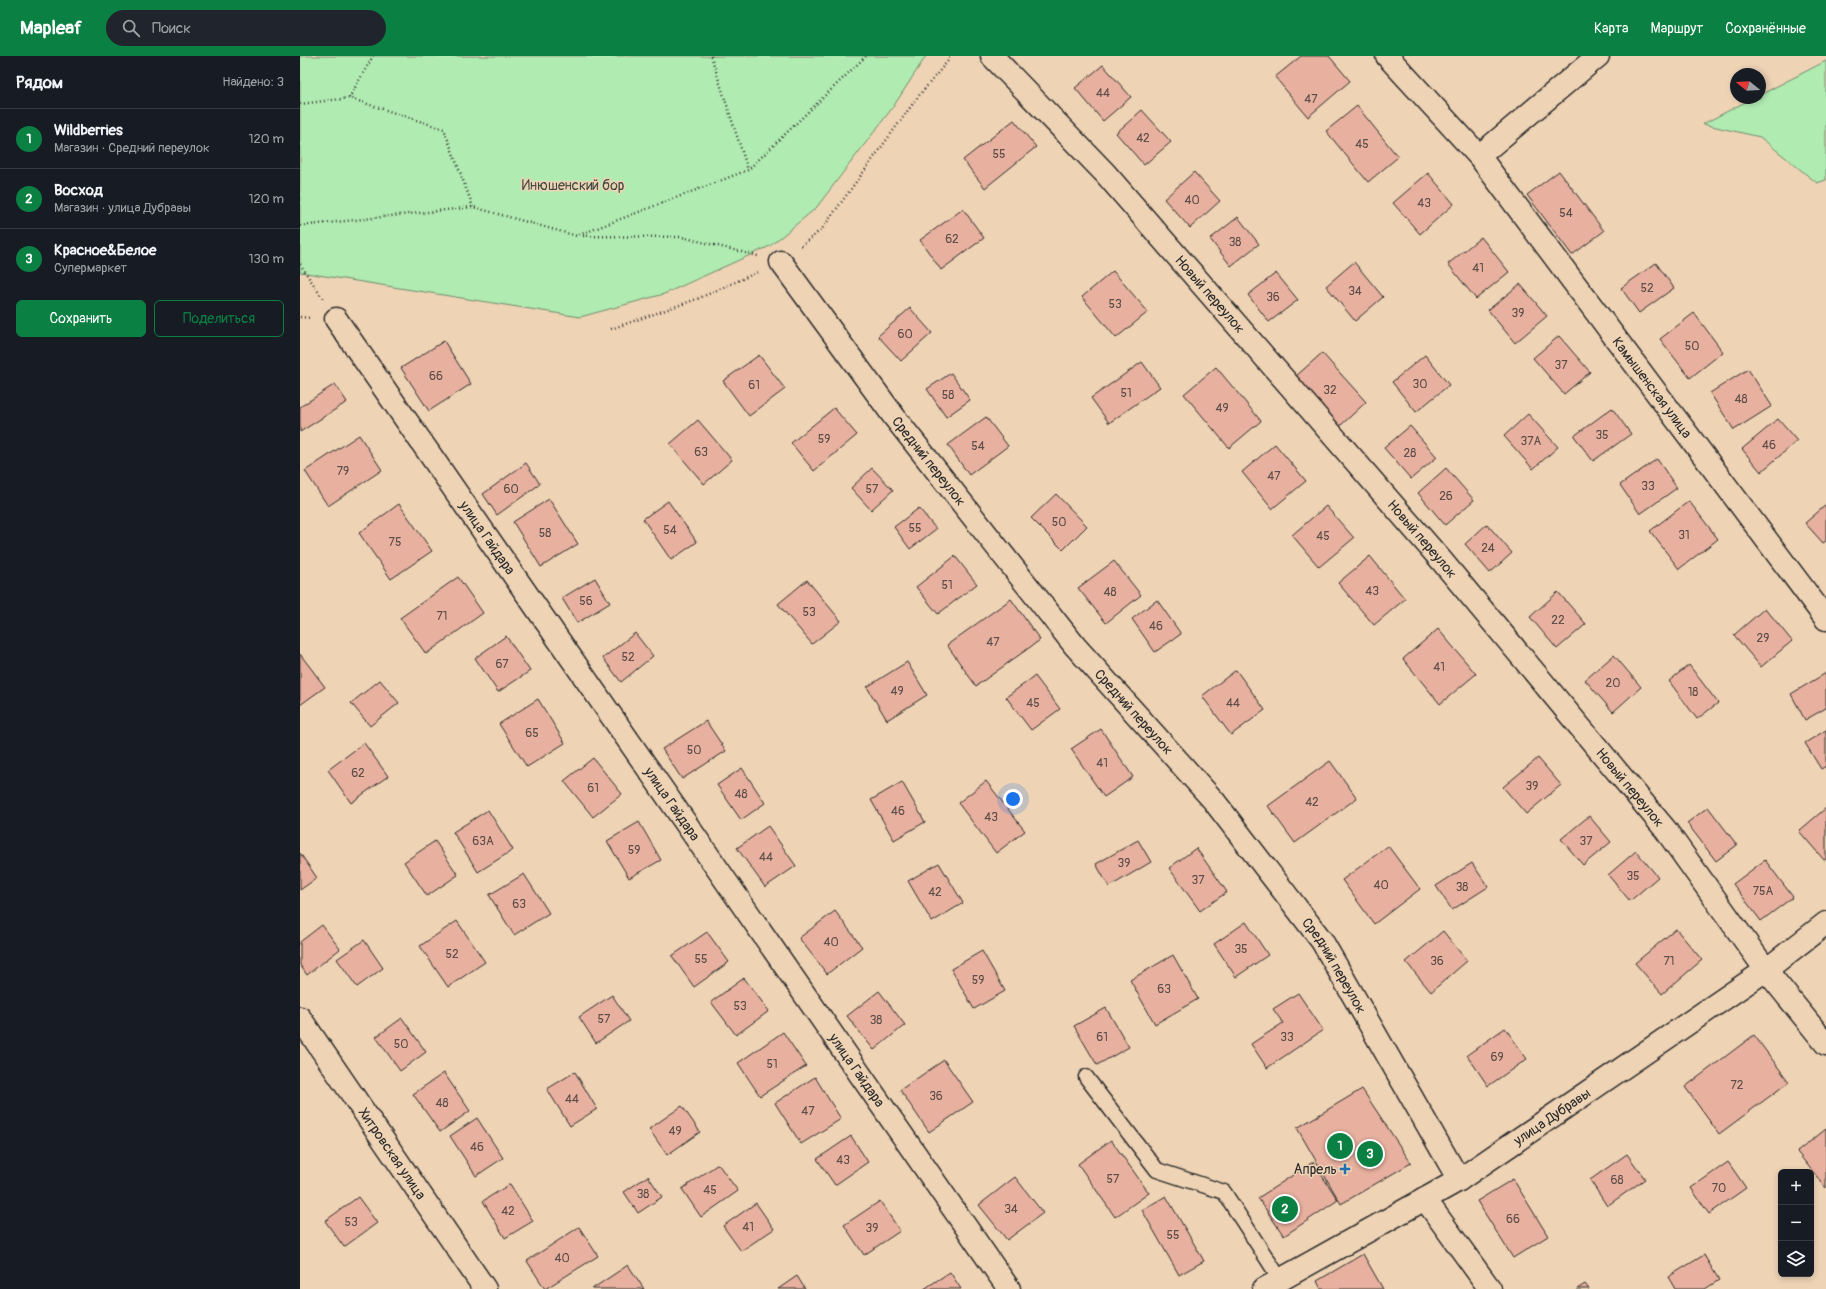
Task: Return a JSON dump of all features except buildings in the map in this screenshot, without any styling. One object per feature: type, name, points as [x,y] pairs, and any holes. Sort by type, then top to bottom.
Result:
[{"type":"street","name":"Новый переулок","points":[[992,56],[1105,172],[1441,560],[1665,829],[1766,970],[1826,1044]]},
{"type":"street","name":"Камышенская улица","points":[[1388,56],[1478,156],[1826,619]]},
{"type":"street","points":[[1478,156],[1598,56]]},
{"type":"street","name":"Средний переулок","points":[[781,262],[895,418],[1074,646],[1214,801],[1322,941],[1459,1180]]},
{"type":"street","name":"улица Гайдара","points":[[336,319],[1009,1289]]},
{"type":"street","name":"улица Дубравы","points":[[1272,1284],[1459,1180],[1766,970],[1826,923]]},
{"type":"street","name":"Хитровская улица","points":[[300,1018],[485,1289]]},
{"type":"street","points":[[1426,1199],[1490,1289]]},
{"type":"lane","points":[[1598,56],[1603,56]]},
{"type":"lane","points":[[1086,1077],[1157,1170],[1224,1192],[1272,1284]]},
{"type":"path","points":[[349,98],[373,56]]},
{"type":"path","points":[[711,56],[748,170]]},
{"type":"path","points":[[577,236],[748,170],[866,56]]},
{"type":"path","points":[[611,328],[697,299],[781,262],[822,229],[917,98],[952,56]]},
{"type":"path","points":[[300,104],[349,98],[444,129],[473,207]]},
{"type":"path","points":[[300,226],[473,207],[577,236],[682,237],[781,262]]},
{"type":"path","points":[[300,264],[336,319]]},
{"type":"green space","name":"Инюшенский бор","points":[[300,56],[926,56],[893,107],[816,208],[770,246],[664,294],[580,317],[300,272]]},
{"type":"green space","points":[[1826,61],[1826,180],[1817,183],[1760,137],[1703,124],[1741,104],[1766,104],[1766,92]]},
{"type":"place","name":"Wildberries","points":[[1340,1146]]},
{"type":"place","name":"Красное&Белое","points":[[1370,1154]]},
{"type":"place","name":"Апрель","points":[[1345,1169]]},
{"type":"place","name":"Восход","points":[[1285,1209]]}]
